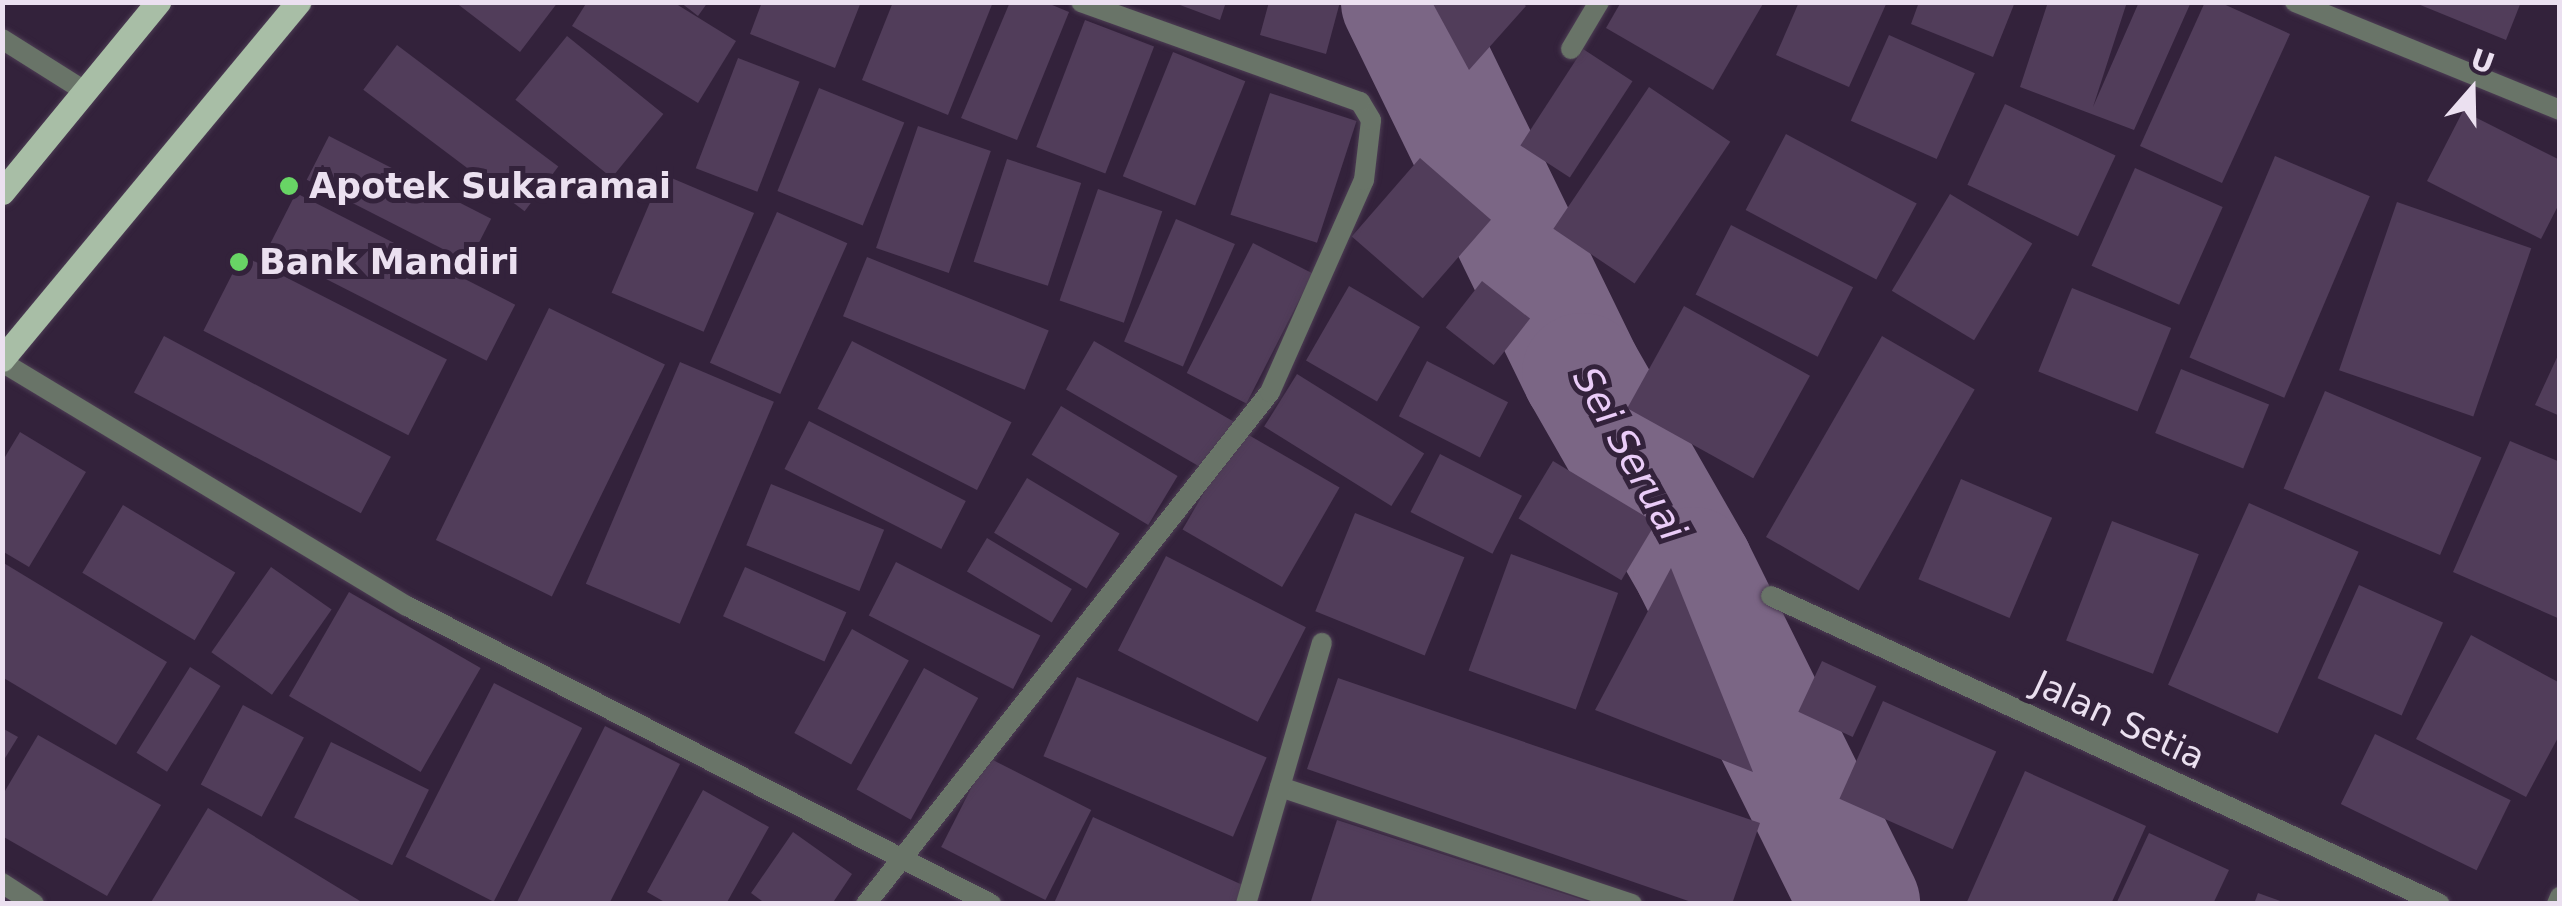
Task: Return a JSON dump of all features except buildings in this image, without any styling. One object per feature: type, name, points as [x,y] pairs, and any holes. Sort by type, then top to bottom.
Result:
[{"type":"main road","points":[[2,192],[158,2]]},
{"type":"main road","points":[[2,360],[298,2]]},
{"type":"street","points":[[866,904],[897,858],[1270,392],[1364,180],[1371,120],[1360,102],[1081,2]]},
{"type":"street","points":[[1572,48],[1599,2]]},
{"type":"street","points":[[2295,2],[2560,110]]},
{"type":"street","points":[[2,40],[86,92]]},
{"type":"street","points":[[2,360],[407,606],[991,904]]},
{"type":"street","name":"Jalan Setia","points":[[1771,596],[2440,904]]},
{"type":"street","points":[[1246,904],[1322,643]]},
{"type":"street","points":[[1280,786],[1632,904]]},
{"type":"street","points":[[2,883],[34,904]]},
{"type":"waterway","name":"Sei Seruai","points":[[1401,2],[1582,373],[1693,567],[1860,904]]},
{"type":"place","name":"Apotek Sukaramai","points":[[289,186]]},
{"type":"place","name":"Bank Mandiri","points":[[239,262]]}]
